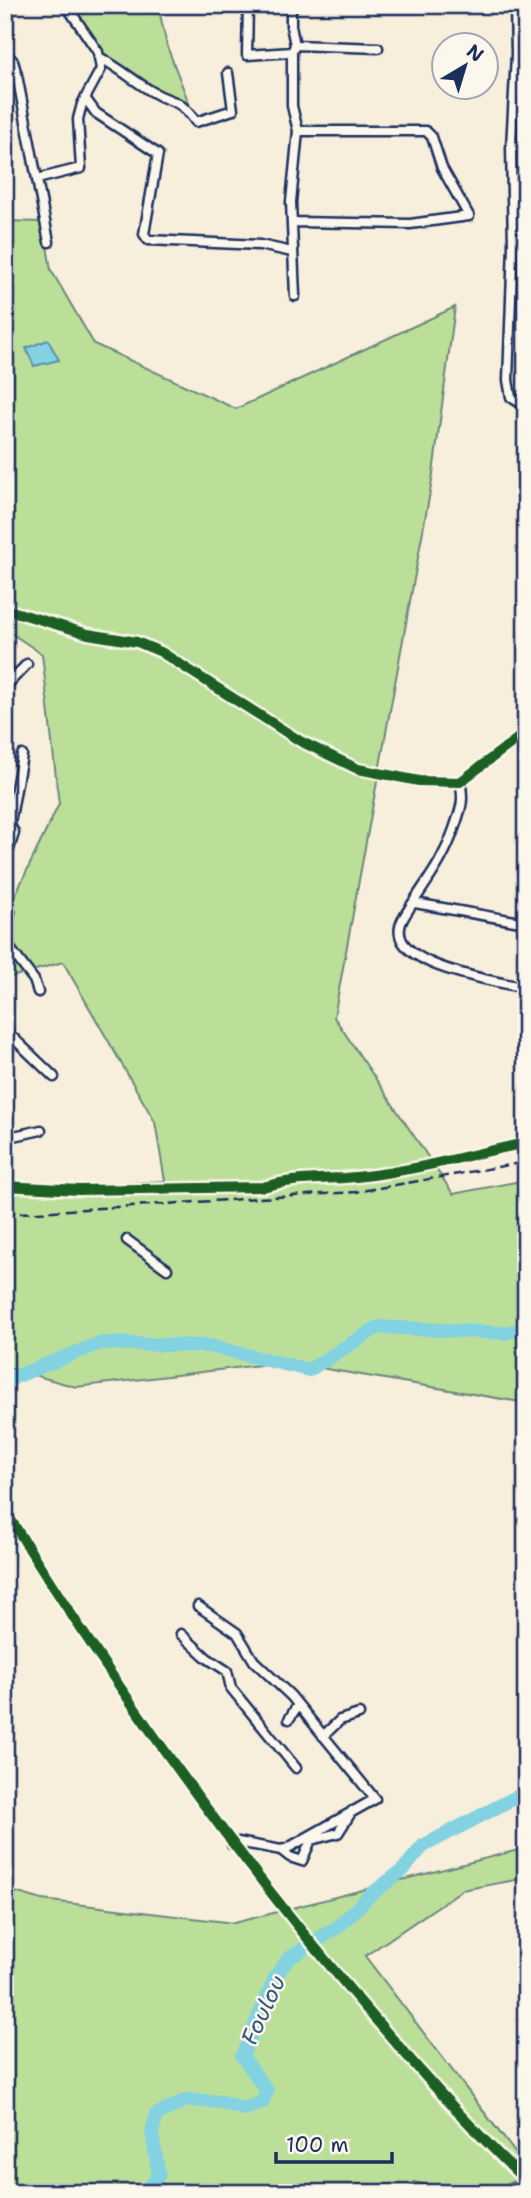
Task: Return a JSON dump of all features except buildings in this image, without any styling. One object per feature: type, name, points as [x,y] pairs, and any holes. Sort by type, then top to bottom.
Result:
[{"type":"street","points":[[37,179],[82,168],[78,119],[85,98],[101,69],[99,57],[66,5]]},
{"type":"street","points":[[248,5],[247,55],[293,49],[378,48]]},
{"type":"street","points":[[291,5],[292,106],[298,131],[293,166],[292,252],[295,296]]},
{"type":"street","points":[[503,5],[514,7],[521,55],[511,147],[513,245],[508,380],[511,397],[526,407]]},
{"type":"street","points":[[5,52],[13,61],[17,75],[49,242]]},
{"type":"street","points":[[99,57],[126,71],[152,92],[181,102],[196,122],[233,110],[228,72]]},
{"type":"street","points":[[85,98],[96,113],[114,127],[158,154],[144,233],[148,240],[260,245],[292,252]]},
{"type":"street","points":[[294,222],[410,224],[469,216],[442,168],[432,137],[426,131],[298,131]]},
{"type":"street","points":[[511,147],[526,146]]},
{"type":"street","points":[[5,609],[88,634],[137,642],[161,652],[300,741],[349,766],[419,781],[460,782],[526,732]]},
{"type":"street","points":[[5,687],[27,664]]},
{"type":"street","points":[[5,863],[15,833],[8,821],[22,755]]},
{"type":"street","points":[[460,782],[463,804],[448,849],[403,919],[398,933],[401,941],[415,954],[450,971],[526,988]]},
{"type":"street","points":[[415,903],[526,923]]},
{"type":"street","points":[[5,904],[10,912],[5,929]]},
{"type":"street","points":[[5,942],[33,980],[38,992]]},
{"type":"street","points":[[5,1030],[54,1077]]},
{"type":"street","points":[[5,1138],[41,1130]]},
{"type":"street","points":[[5,1186],[79,1190],[263,1187],[281,1182],[344,1178],[411,1167],[526,1143]]},
{"type":"street","points":[[127,1240],[167,1269]]},
{"type":"street","points":[[5,1510],[90,1644],[232,1845],[290,1920],[471,2129],[526,2181]]},
{"type":"street","points":[[198,1606],[237,1633],[254,1661],[298,1704],[375,1799],[281,1850]]},
{"type":"street","points":[[181,1634],[207,1658],[227,1671],[231,1688],[296,1768]]},
{"type":"street","points":[[289,1719],[298,1704]]},
{"type":"street","points":[[323,1736],[340,1720],[359,1714]]},
{"type":"street","points":[[232,1845],[237,1842],[281,1850],[302,1861],[311,1840],[338,1833],[352,1811]]},
{"type":"green space","points":[[66,5],[158,5],[167,46],[196,122],[181,102],[152,92],[99,57]]},
{"type":"green space","points":[[5,221],[43,222],[51,270],[94,344],[236,409],[455,307],[432,481],[334,1017],[453,1194],[526,1180],[526,1403],[285,1362],[76,1387],[5,1367],[5,1193],[35,1188],[165,1181],[155,1122],[63,962],[5,979],[5,916],[59,804],[42,654],[5,629]]},
{"type":"green space","points":[[526,1848],[526,1878],[462,1890],[365,1956],[526,2167],[526,2177],[494,2188],[471,2192],[414,2182],[406,2193],[5,2193],[5,1889],[42,1900],[234,1923]]},
{"type":"water","points":[[48,340],[59,360],[34,366],[26,348]]},
{"type":"waterway","points":[[5,1381],[100,1343],[209,1346],[309,1370],[378,1327],[505,1333],[526,1328]]},
{"type":"waterway","name":"Foulou","points":[[137,2193],[149,2188],[159,2175],[152,2133],[156,2115],[186,2100],[223,2102],[243,2109],[262,2103],[267,2091],[242,2056],[276,1976],[288,1959],[339,1926],[370,1895],[403,1870],[423,1846],[526,1792]]},
{"type":"railway","points":[[5,1214],[356,1192],[526,1162]]},
{"type":"cycle path","points":[[5,609],[88,634],[137,642],[161,652],[300,741],[358,769],[419,781],[460,782],[526,732]]},
{"type":"cycle path","points":[[5,1186],[79,1190],[263,1187],[293,1181],[390,1173],[526,1143]]},
{"type":"cycle path","points":[[5,1510],[129,1700],[262,1882],[399,2046],[461,2115],[526,2181]]}]
